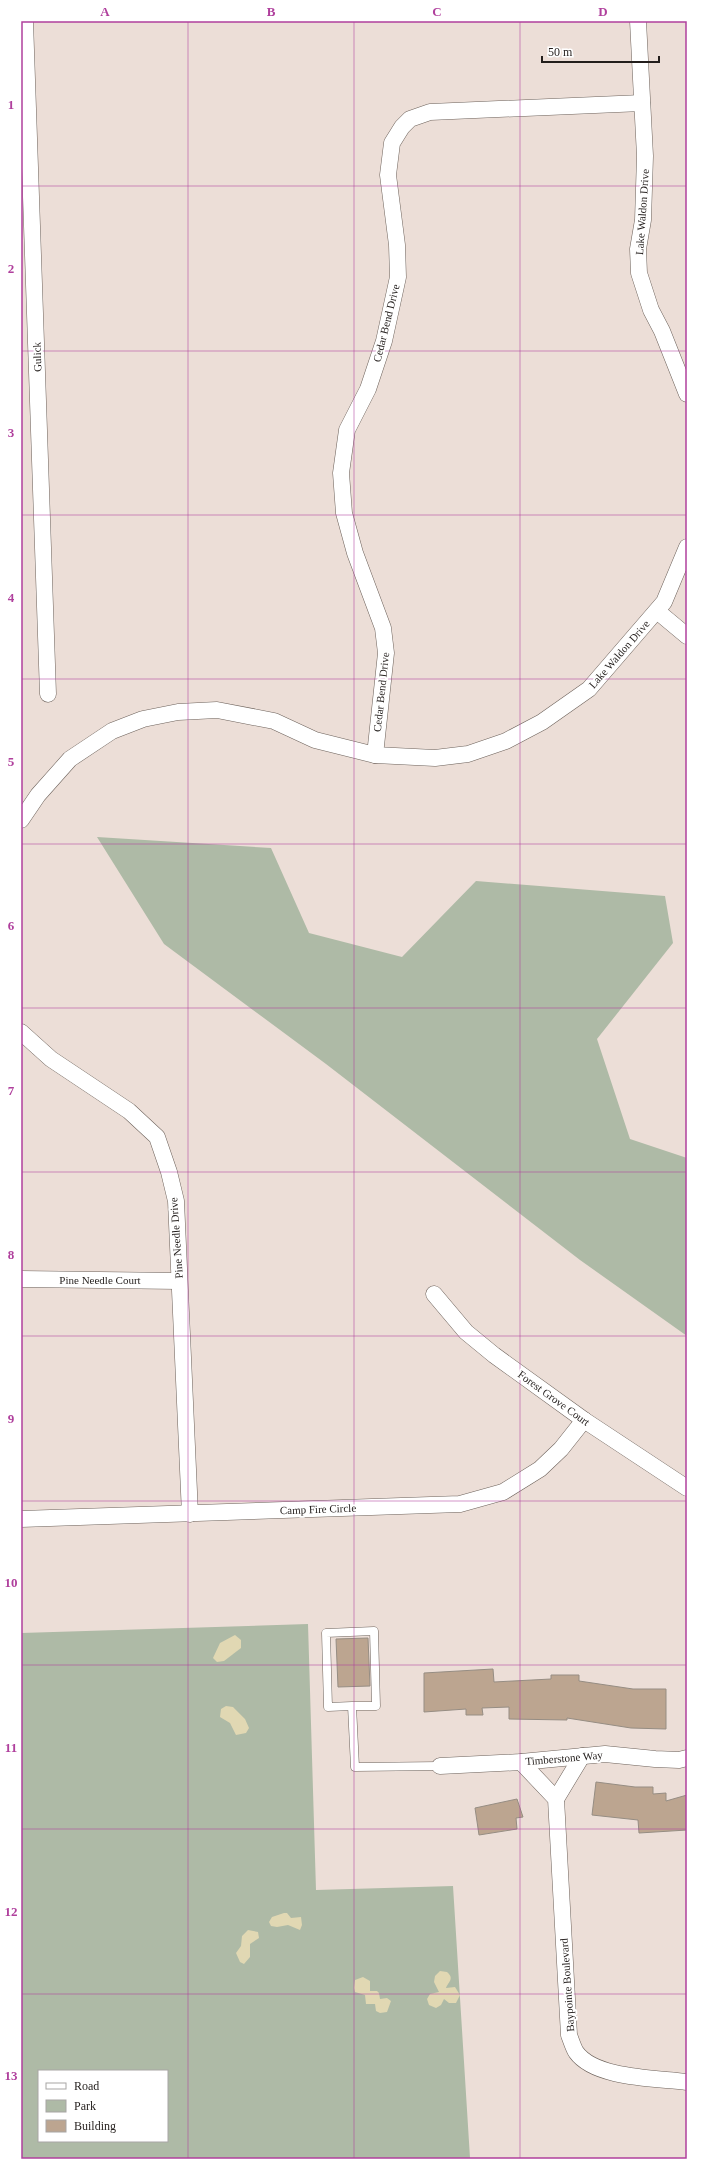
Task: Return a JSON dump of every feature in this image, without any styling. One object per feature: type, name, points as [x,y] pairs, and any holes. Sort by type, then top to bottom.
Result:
[{"type":"street","name":"Gulick","points":[[25,21],[48,694]]},
{"type":"street","name":"Lake Waldon Drive","points":[[638,21],[645,156],[643,220],[638,249],[640,273],[651,310],[662,331],[687,394]]},
{"type":"street","name":"Cedar Bend Drive","points":[[375,755],[386,653],[383,628],[355,553],[344,513],[341,474],[347,430],[368,389],[384,341],[398,277],[397,245],[388,175],[392,143],[402,127],[410,118],[430,112],[642,103]]},
{"type":"street","name":"Lake Waldon Drive","points":[[21,820],[38,795],[70,759],[112,731],[143,719],[178,712],[216,710],[274,721],[315,740],[375,755],[436,758],[468,754],[506,741],[542,722],[590,689],[664,602],[687,547]]},
{"type":"street","points":[[657,611],[687,636]]},
{"type":"street","name":"Pine Needle Drive","points":[[21,1032],[51,1059],[129,1110],[157,1137],[169,1172],[176,1202],[190,1514]]},
{"type":"street","name":"Pine Needle Court","points":[[21,1280],[179,1281]]},
{"type":"street","name":"Forest Grove Court","points":[[434,1294],[466,1332],[494,1355],[584,1420],[687,1488]]},
{"type":"street","name":"Camp Fire Circle","points":[[21,1519],[460,1504],[503,1492],[540,1469],[561,1449],[584,1420]]},
{"type":"street","name":"Timberstone Way","points":[[440,1766],[520,1762],[605,1754],[655,1759],[687,1758]]},
{"type":"street","points":[[520,1762],[556,1799],[582,1756]]},
{"type":"street","name":"Baypointe Boulevard","points":[[556,1799],[569,2035],[576,2052],[590,2063],[604,2071],[687,2082]]},
{"type":"lane","points":[[374,1631],[376,1706],[352,1706],[328,1707],[326,1633],[374,1631]]},
{"type":"lane","points":[[352,1706],[355,1767],[440,1766]]},
{"type":"green space","points":[[97,837],[271,848],[309,933],[402,957],[476,881],[665,896],[673,943],[597,1039],[630,1139],[687,1158],[687,1336],[580,1260],[326,1064],[164,944]]},
{"type":"green space","points":[[308,1624],[316,1890],[453,1886],[470,2158],[480,2159],[21,2159],[21,1633]]},
{"type":"sand","points":[[235,1635],[241,1640],[241,1648],[224,1661],[217,1662],[213,1658],[220,1643]]},
{"type":"sand","points":[[226,1706],[233,1707],[245,1719],[249,1728],[246,1733],[236,1735],[230,1723],[220,1717],[221,1709]]},
{"type":"sand","points":[[287,1913],[291,1918],[301,1917],[302,1925],[300,1930],[288,1925],[277,1927],[271,1926],[269,1922],[272,1917]]},
{"type":"sand","points":[[248,1930],[258,1932],[259,1938],[250,1944],[250,1957],[244,1964],[240,1962],[236,1953],[241,1946],[242,1936]]},
{"type":"sand","points":[[440,1971],[447,1972],[451,1979],[446,1988],[455,1987],[460,1995],[456,2003],[449,2003],[444,1999],[441,2005],[436,2008],[429,2005],[427,1999],[430,1994],[439,1992],[434,1982],[435,1976]]},
{"type":"sand","points":[[363,1977],[370,1981],[370,1991],[377,1991],[380,1999],[387,1998],[391,2001],[387,2012],[380,2013],[376,2011],[375,2004],[366,2004],[365,1995],[355,1992],[355,1980]]},
{"type":"building","points":[[368,1638],[370,1686],[338,1687],[336,1639]]},
{"type":"building","points":[[493,1669],[494,1682],[551,1679],[551,1675],[579,1675],[579,1681],[633,1689],[666,1689],[666,1729],[631,1728],[567,1718],[567,1720],[509,1719],[509,1707],[482,1708],[483,1715],[466,1715],[466,1709],[424,1712],[424,1673]]},
{"type":"building","points":[[596,1782],[635,1787],[653,1787],[653,1794],[666,1793],[666,1801],[687,1795],[687,1830],[639,1833],[638,1820],[592,1815]]},
{"type":"building","points":[[517,1799],[523,1817],[516,1818],[517,1829],[479,1835],[475,1808]]}]
